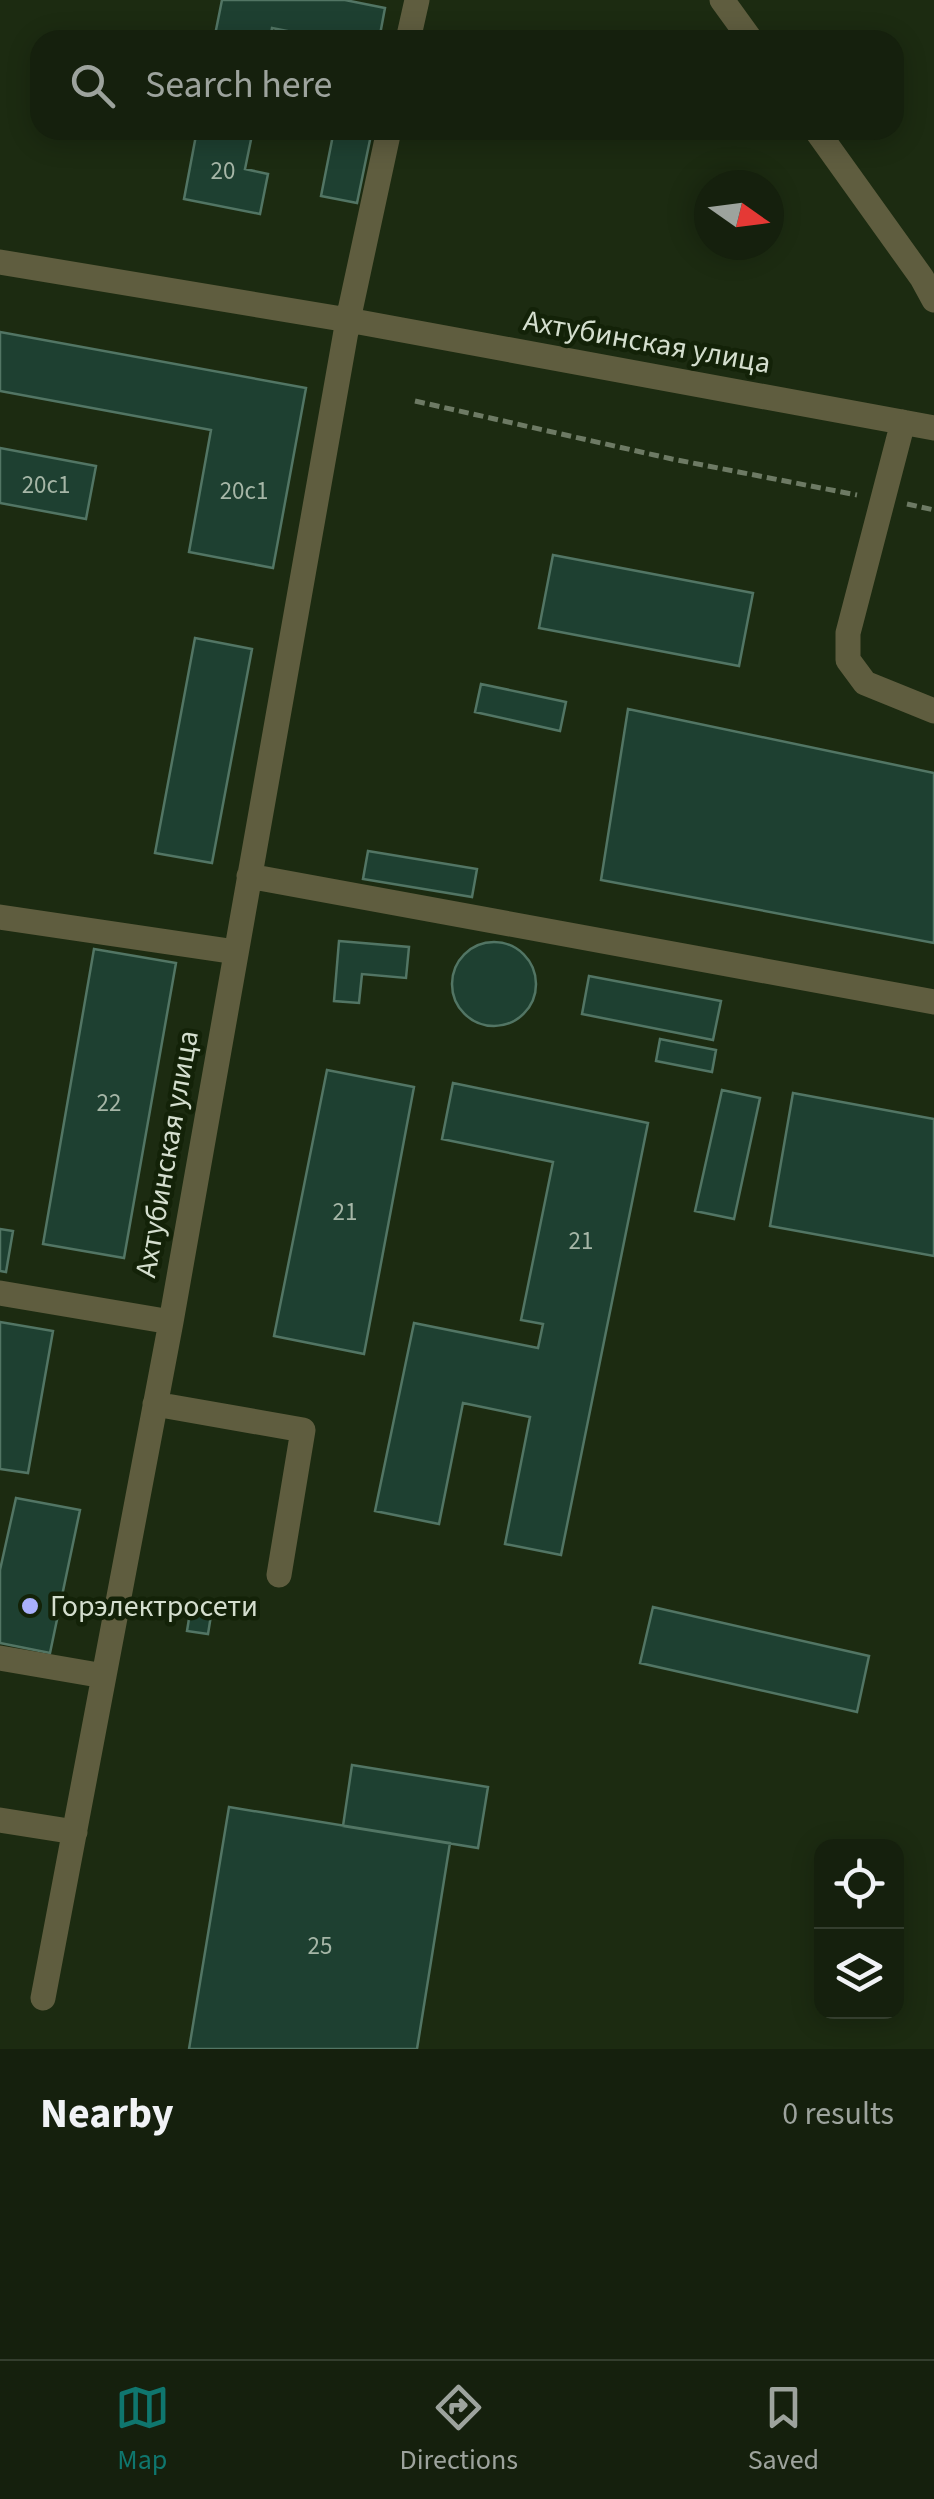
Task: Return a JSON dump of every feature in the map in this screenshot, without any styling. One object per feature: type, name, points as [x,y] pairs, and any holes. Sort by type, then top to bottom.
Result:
[{"type":"street","points":[[410,30],[416,0]]},
{"type":"street","points":[[722,0],[744,30]]},
{"type":"street","name":"Ахтубинская улица","points":[[43,1998],[171,1322],[348,320],[386,140]]},
{"type":"street","points":[[823,140],[930,286]]},
{"type":"street","name":"Ахтубинская улица","points":[[0,262],[348,320],[934,428]]},
{"type":"street","points":[[903,422],[848,633],[848,660],[865,683],[934,711]]},
{"type":"street","points":[[249,876],[934,1002]]},
{"type":"street","points":[[0,917],[236,952]]},
{"type":"street","points":[[0,1294],[171,1322]]},
{"type":"street","points":[[155,1404],[303,1430],[279,1575]]},
{"type":"street","points":[[0,1658],[104,1676]]},
{"type":"street","points":[[0,1820],[75,1832]]},
{"type":"path","points":[[414,401],[672,459],[934,510]]},
{"type":"building","points":[[222,0],[345,0],[385,8],[381,30],[216,30]]},
{"type":"building","points":[[195,140],[251,140],[245,169],[268,174],[260,214],[184,199]]},
{"type":"building","points":[[332,140],[370,140],[357,203],[321,196]]},
{"type":"building","points":[[0,332],[306,388],[273,568],[189,552],[211,430],[0,391]]},
{"type":"building","points":[[0,448],[96,466],[86,519],[0,503]]},
{"type":"building","points":[[553,555],[753,593],[739,666],[539,628]]},
{"type":"building","points":[[195,638],[252,649],[212,863],[155,853]]},
{"type":"building","points":[[481,684],[566,702],[560,731],[475,712]]},
{"type":"building","points":[[628,709],[934,773],[934,943],[601,880]]},
{"type":"building","points":[[368,851],[477,869],[472,897],[363,879]]},
{"type":"building","points":[[339,941],[409,947],[406,978],[362,974],[359,1003],[334,1001]]},
{"type":"building","points":[[486,942],[502,942],[518,949],[529,960],[536,984],[533,1000],[524,1014],[502,1026],[486,1026],[470,1019],[459,1008],[452,992],[452,976],[459,960],[470,949]]},
{"type":"building","points":[[94,949],[176,963],[124,1258],[43,1244]]},
{"type":"building","points":[[589,976],[721,1001],[713,1040],[582,1014]]},
{"type":"building","points":[[660,1039],[716,1050],[712,1072],[656,1061]]},
{"type":"building","points":[[327,1070],[414,1087],[364,1354],[274,1336]]},
{"type":"building","points":[[453,1083],[648,1123],[561,1555],[505,1544],[530,1417],[463,1403],[439,1524],[375,1511],[414,1323],[538,1348],[543,1324],[521,1320],[553,1162],[442,1139]]},
{"type":"building","points":[[722,1090],[760,1098],[734,1219],[695,1211]]},
{"type":"building","points":[[793,1093],[934,1119],[934,1256],[770,1226]]},
{"type":"building","points":[[0,1229],[13,1231],[6,1272],[0,1271]]},
{"type":"building","points":[[0,1322],[53,1331],[28,1473],[0,1469]]},
{"type":"building","name":"Горэлектросети","points":[[16,1498],[80,1510],[50,1653],[0,1643],[0,1570]]},
{"type":"building","points":[[192,1600],[213,1603],[208,1634],[187,1631]]},
{"type":"building","points":[[653,1607],[869,1656],[857,1712],[640,1663]]},
{"type":"building","points":[[352,1765],[488,1787],[478,1848],[343,1826]]},
{"type":"building","points":[[229,1807],[450,1843],[417,2049],[189,2049]]},
{"type":"place","name":"Горэлектросети","points":[[30,1606]]}]
